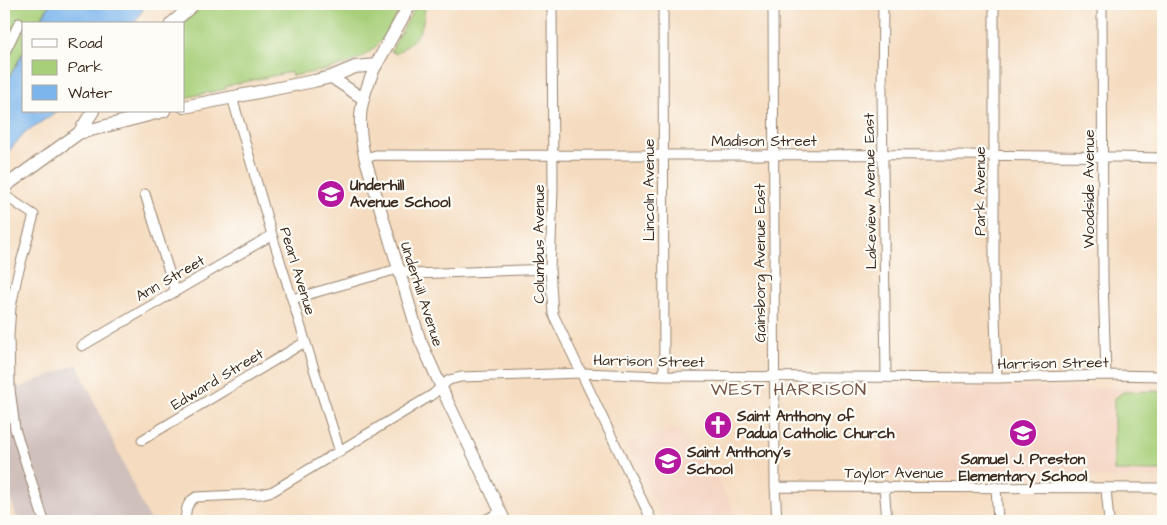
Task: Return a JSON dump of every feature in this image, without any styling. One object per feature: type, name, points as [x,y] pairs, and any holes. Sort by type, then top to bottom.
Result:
[{"type":"main road","points":[[173,22],[194,4]]},
{"type":"main road","points":[[185,107],[331,77],[355,67],[376,65],[410,4]]},
{"type":"main road","points":[[79,133],[91,112]]},
{"type":"main road","points":[[4,187],[79,133],[160,112]]},
{"type":"street","name":"Columbus Avenue","points":[[552,4],[553,156],[550,268],[553,314],[652,521]]},
{"type":"street","name":"Lincoln Avenue","points":[[663,4],[664,376]]},
{"type":"street","name":"Gainsborg Avenue East","points":[[774,4],[774,487],[777,521]]},
{"type":"street","name":"Lakeview Avenue East","points":[[883,4],[886,378]]},
{"type":"street","name":"Park Avenue","points":[[994,4],[994,283],[997,378]]},
{"type":"street","name":"Woodside Avenue","points":[[1102,4],[1103,280],[1106,375]]},
{"type":"street","points":[[4,54],[19,23]]},
{"type":"street","name":"Underhill Avenue","points":[[376,65],[362,98],[360,131],[365,158],[420,340],[503,517]]},
{"type":"street","points":[[331,77],[362,98]]},
{"type":"street","name":"Pearl Avenue","points":[[232,97],[272,235],[340,452]]},
{"type":"street","name":"Madison Street","points":[[365,158],[376,155],[883,155],[1163,158]]},
{"type":"street","points":[[145,194],[175,291]]},
{"type":"street","points":[[4,195],[34,215],[17,277],[12,306],[9,335],[10,389],[15,430],[44,521]]},
{"type":"street","name":"Ann Street","points":[[82,346],[272,235]]},
{"type":"street","points":[[292,299],[398,269],[413,274],[550,268]]},
{"type":"street","name":"Edward Street","points":[[142,440],[306,342]]},
{"type":"street","name":"Harrison Street","points":[[185,521],[186,507],[190,500],[196,497],[267,494],[340,452],[432,395],[449,380],[461,377],[581,373],[664,376],[886,378],[1163,376]]},
{"type":"street","points":[[884,486],[888,521]]},
{"type":"street","name":"Taylor Avenue","points":[[774,487],[1163,488]]},
{"type":"street","points":[[996,487],[998,521]]},
{"type":"street","points":[[1106,488],[1109,521]]},
{"type":"street","points":[[483,521],[503,517]]},
{"type":"shaded area","points":[[77,364],[150,521],[18,521],[4,480],[4,389],[21,387]]},
{"type":"shaded area","name":"Samuel J. Preston Elementary School","points":[[883,387],[1163,388],[1163,478],[883,478]]},
{"type":"shaded area","name":"Saint Anthony's School","points":[[680,428],[689,446],[716,475],[739,521],[664,521],[626,444]]},
{"type":"green space","points":[[4,4],[49,4],[39,22],[22,22],[22,54],[6,83],[4,98]]},
{"type":"green space","points":[[202,4],[402,4],[382,40],[369,52],[349,63],[327,70],[292,76],[291,72],[226,86],[226,89],[185,98],[185,22],[181,22]]},
{"type":"green space","points":[[417,4],[425,4],[421,28],[415,38],[396,54],[391,51]]},
{"type":"green space","points":[[1163,391],[1163,471],[1114,471],[1114,399],[1123,392]]},
{"type":"water","points":[[50,4],[146,4],[135,22],[40,22]]},
{"type":"water","points":[[22,55],[22,112],[56,112],[24,133],[4,157],[4,98],[6,83]]},
{"type":"place","name":"Underhill Avenue School","points":[[331,194]]},
{"type":"place","name":"Saint Anthony of Padua Catholic Church","points":[[718,425]]},
{"type":"place","name":"Samuel J. Preston Elementary School","points":[[1023,433]]},
{"type":"place","name":"Saint Anthony's School","points":[[668,461]]},
{"type":"district","name":"WEST HARRISON","points":[[789,389]]}]
